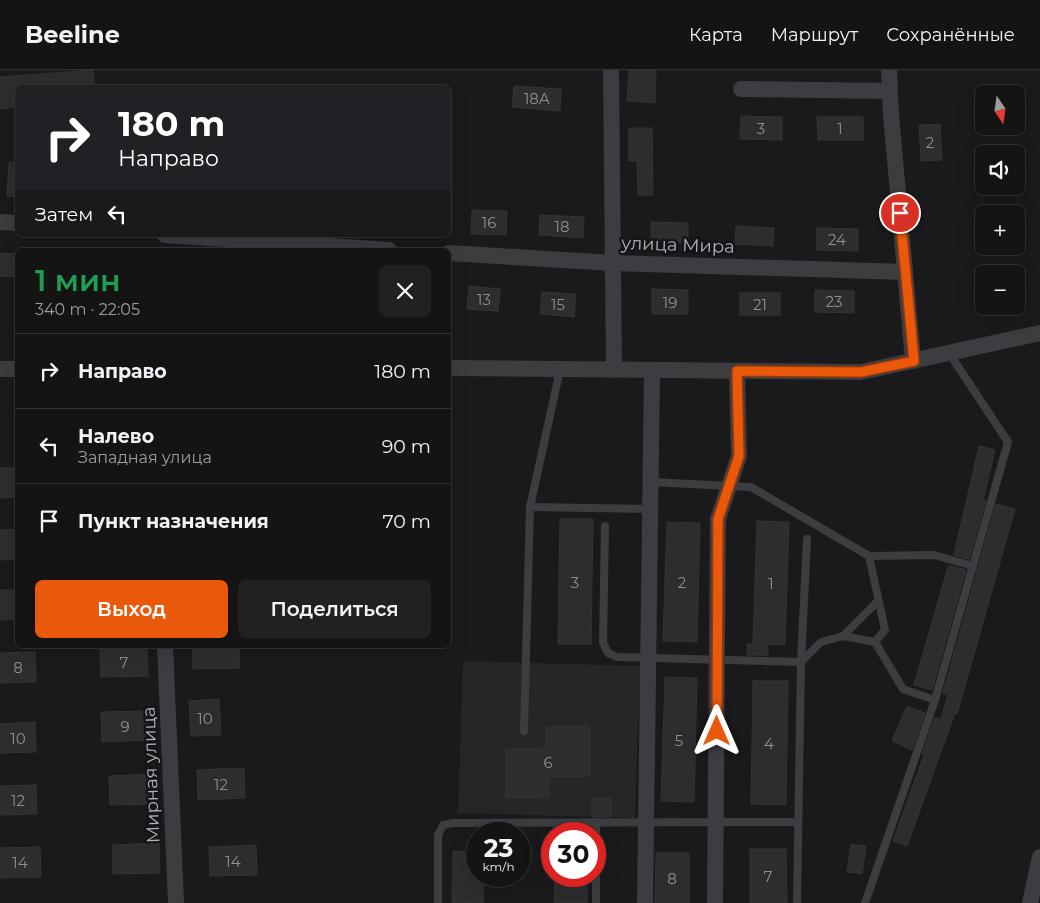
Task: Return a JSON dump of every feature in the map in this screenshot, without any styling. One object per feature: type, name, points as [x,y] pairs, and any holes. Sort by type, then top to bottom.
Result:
[{"type":"street","points":[[611,70],[614,370]]},
{"type":"street","points":[[888,70],[914,361]]},
{"type":"street","points":[[741,89],[890,91]]},
{"type":"street","points":[[0,222],[15,223]]},
{"type":"street","points":[[195,237],[359,248]]},
{"type":"street","name":"улица Мира","points":[[451,253],[612,263],[905,272]]},
{"type":"street","points":[[451,368],[861,372],[1040,333]]},
{"type":"street","points":[[0,369],[15,369]]},
{"type":"street","points":[[645,903],[652,371]]},
{"type":"street","points":[[715,903],[718,519],[739,456],[737,371]]},
{"type":"street","name":"Мирная улица","points":[[165,648],[176,903]]},
{"type":"street","points":[[1030,903],[1040,857]]},
{"type":"lane","points":[[865,903],[936,700],[1008,442],[949,353]]},
{"type":"lane","points":[[524,731],[530,507],[560,370]]},
{"type":"lane","points":[[651,482],[751,487],[869,556],[934,555],[973,566]]},
{"type":"lane","points":[[530,507],[650,509]]},
{"type":"lane","points":[[605,526],[603,643],[608,653],[617,657],[801,662],[821,642],[843,636],[875,642],[903,689],[936,700]]},
{"type":"lane","points":[[797,903],[801,662],[807,539]]},
{"type":"lane","points":[[869,556],[885,630],[875,642]]},
{"type":"lane","points":[[843,636],[878,601]]},
{"type":"lane","points":[[596,822],[716,820],[798,822]]},
{"type":"lane","points":[[438,903],[438,835],[443,825],[453,823],[541,822]]},
{"type":"lane","points":[[596,887],[596,903]]},
{"type":"shaded area","points":[[463,661],[640,666],[635,818],[458,813]]},
{"type":"building","points":[[93,70],[95,85],[15,85],[15,107],[0,109],[0,77]]},
{"type":"building","points":[[629,70],[656,70],[655,103],[627,101]]},
{"type":"building","points":[[514,86],[561,89],[560,111],[512,107]]},
{"type":"building","points":[[741,116],[782,117],[782,140],[740,139]]},
{"type":"building","points":[[817,117],[863,117],[863,140],[818,140]]},
{"type":"building","points":[[940,124],[942,160],[921,161],[919,125]]},
{"type":"building","points":[[629,128],[652,128],[653,195],[638,195],[637,161],[629,161]]},
{"type":"building","points":[[9,162],[15,163],[15,197],[7,196]]},
{"type":"building","points":[[472,210],[507,211],[506,235],[471,234]]},
{"type":"building","points":[[540,215],[584,217],[583,238],[539,235]]},
{"type":"building","points":[[651,222],[688,223],[688,243],[651,241]]},
{"type":"building","points":[[736,226],[774,228],[773,246],[735,244]]},
{"type":"building","points":[[817,228],[858,229],[858,251],[816,250]]},
{"type":"building","points":[[0,253],[15,254],[15,277],[0,276]]},
{"type":"building","points":[[469,286],[500,289],[498,311],[467,309]]},
{"type":"building","points":[[652,289],[688,290],[688,314],[652,314]]},
{"type":"building","points":[[815,290],[854,291],[854,313],[815,312]]},
{"type":"building","points":[[542,292],[576,294],[574,317],[540,314]]},
{"type":"building","points":[[740,293],[780,293],[780,315],[740,315]]},
{"type":"building","points":[[979,446],[995,450],[983,500],[986,501],[969,559],[954,555]]},
{"type":"building","points":[[0,468],[15,468],[15,497],[0,498]]},
{"type":"building","points":[[996,504],[1015,509],[957,714],[955,713],[907,846],[893,841],[924,755],[922,754],[935,717],[941,720],[948,695],[943,693]]},
{"type":"building","points":[[560,519],[593,519],[591,644],[558,644]]},
{"type":"building","points":[[757,521],[789,522],[785,645],[768,644],[768,655],[747,655],[747,644],[753,644]]},
{"type":"building","points":[[667,522],[700,523],[697,642],[663,641]]},
{"type":"building","points":[[15,529],[15,559],[0,560],[0,530]]},
{"type":"building","points":[[948,567],[966,570],[932,690],[914,685]]},
{"type":"building","points":[[0,590],[15,590],[15,619],[0,620]]},
{"type":"building","points":[[100,648],[147,648],[148,676],[101,677]]},
{"type":"building","points":[[193,648],[239,648],[240,668],[193,669]]},
{"type":"building","points":[[35,652],[36,682],[0,683],[0,653]]},
{"type":"building","points":[[665,677],[697,678],[694,802],[661,801]]},
{"type":"building","points":[[753,681],[788,681],[786,805],[751,804]]},
{"type":"building","points":[[219,699],[221,735],[191,736],[189,701]]},
{"type":"building","points":[[907,706],[925,713],[912,750],[892,741]]},
{"type":"building","points":[[147,711],[149,740],[102,742],[101,712]]},
{"type":"building","points":[[35,722],[36,752],[0,753],[0,724]]},
{"type":"building","points":[[589,726],[589,776],[548,777],[548,797],[506,798],[506,749],[547,748],[547,727]]},
{"type":"building","points":[[244,768],[245,798],[198,800],[197,770]]},
{"type":"building","points":[[155,774],[156,804],[110,805],[109,776]]},
{"type":"building","points":[[36,785],[37,814],[0,815],[0,786]]},
{"type":"building","points":[[592,798],[611,798],[611,817],[592,817]]},
{"type":"building","points":[[159,843],[160,873],[113,874],[113,845]]},
{"type":"building","points":[[851,844],[866,846],[862,874],[847,872]]},
{"type":"building","points":[[256,845],[257,875],[210,876],[209,847]]},
{"type":"building","points":[[40,847],[41,877],[0,878],[0,848]]},
{"type":"building","points":[[750,849],[786,849],[787,903],[750,903]]},
{"type":"building","points":[[453,851],[466,852],[466,887],[484,887],[483,903],[452,903]]},
{"type":"building","points":[[656,853],[689,853],[689,903],[655,903]]},
{"type":"building","points":[[555,887],[587,887],[587,903],[554,903]]},
{"type":"route","points":[[717,731],[718,519],[739,456],[737,371],[861,372],[914,361],[900,213]]}]
